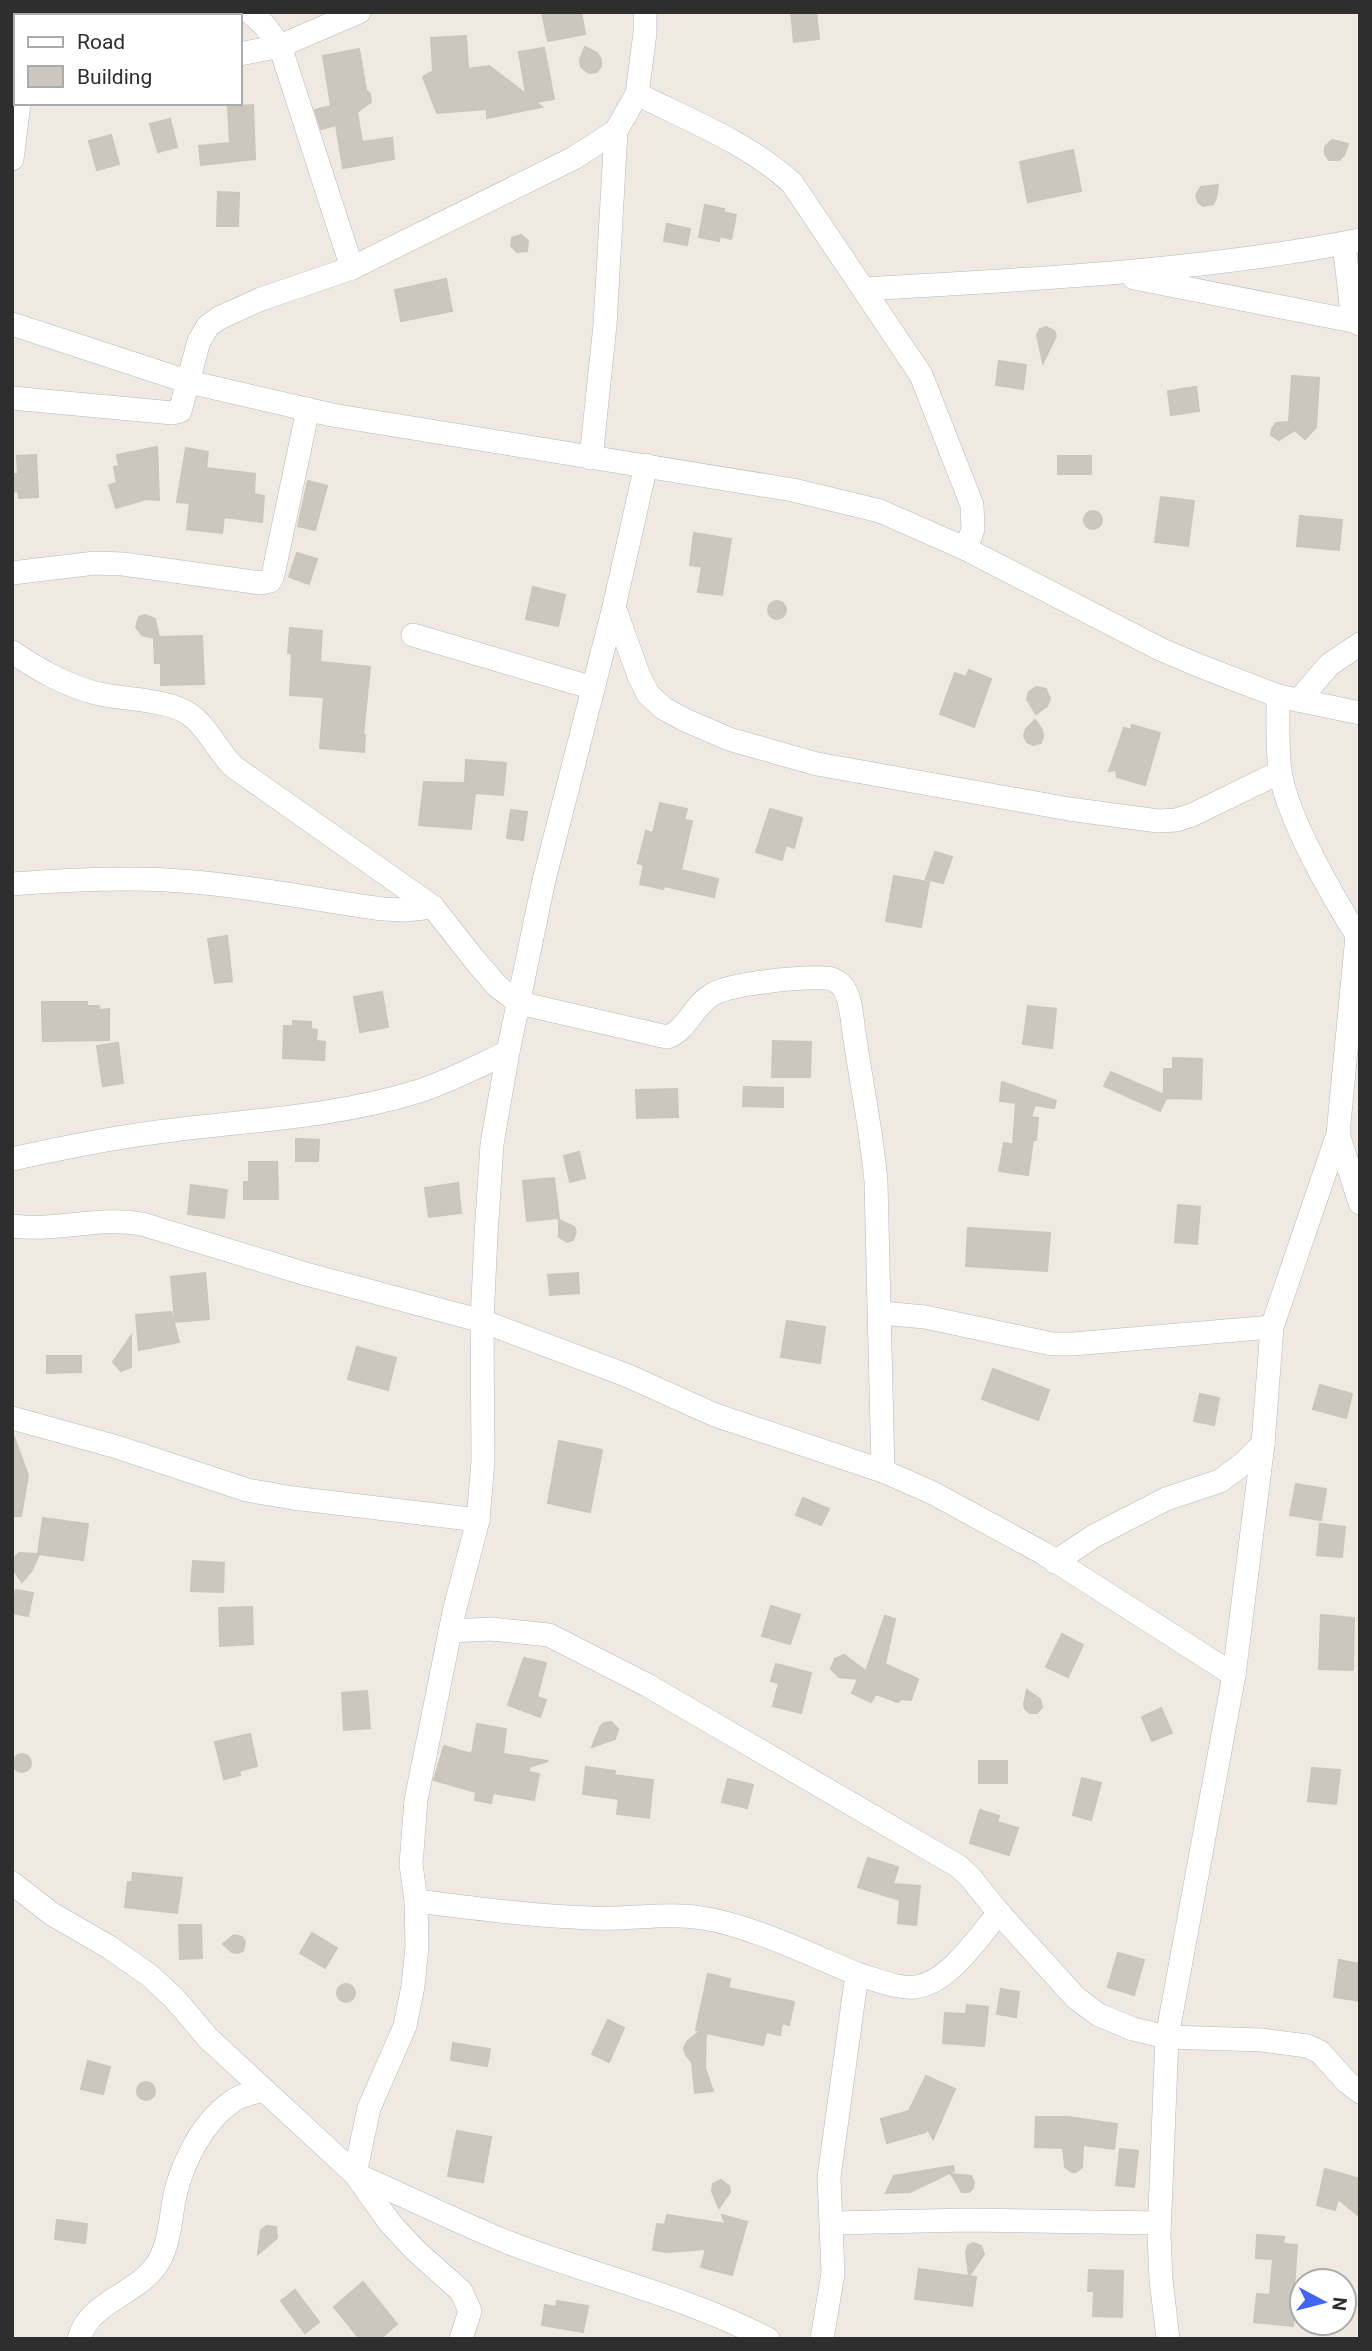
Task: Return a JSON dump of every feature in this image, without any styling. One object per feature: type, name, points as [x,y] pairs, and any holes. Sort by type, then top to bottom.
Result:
[{"type":"street","points":[[250,12],[280,46],[352,268]]},
{"type":"street","points":[[242,54],[280,46],[359,12]]},
{"type":"street","points":[[12,398],[173,413],[180,411],[199,341],[208,326],[219,318],[261,299],[352,268],[574,158],[615,131],[637,94],[645,12]]},
{"type":"street","points":[[637,94],[745,149],[774,166],[792,183],[921,375],[972,505],[974,529],[966,549]]},
{"type":"street","points":[[12,159],[19,105]]},
{"type":"street","points":[[591,458],[605,325],[615,131]]},
{"type":"street","points":[[865,289],[1110,274],[1284,255],[1352,242],[1356,323],[1110,274]]},
{"type":"street","points":[[12,324],[189,382],[308,410],[793,490],[880,511],[966,549],[1160,649],[1288,698],[1360,713]]},
{"type":"street","points":[[12,573],[104,564],[261,583],[270,580],[308,410]]},
{"type":"street","points":[[355,2174],[369,2108],[405,2026],[413,1986],[417,1947],[411,1864],[415,1800],[450,1631],[478,1520],[483,1461],[482,1321],[492,1144],[544,880],[614,607],[646,465]]},
{"type":"street","points":[[614,607],[639,676],[648,694],[663,708],[729,739],[817,764],[1069,809],[1158,821],[1192,815],[1280,772]]},
{"type":"street","points":[[413,635],[593,688]]},
{"type":"street","points":[[1168,2339],[1161,2280],[1159,2223],[1167,2037],[1234,1675],[1263,1444],[1272,1327],[1338,1134],[1359,938],[1301,830],[1280,772],[1288,698],[1359,645]]},
{"type":"street","points":[[12,652],[42,671],[80,688],[124,699],[168,705],[188,713],[200,722],[223,756],[234,767],[433,907],[497,986],[519,1003],[667,1037],[682,1029],[697,1006],[713,994],[730,988],[825,978],[840,984],[844,988],[850,1012],[873,1149],[881,1313],[883,1471]]},
{"type":"street","points":[[12,884],[111,879],[165,880],[383,909],[433,907]]},
{"type":"street","points":[[12,1158],[77,1144],[173,1130],[274,1120],[365,1104],[416,1092],[508,1052]]},
{"type":"street","points":[[1338,1134],[1360,1203]]},
{"type":"street","points":[[12,1226],[45,1228],[116,1221],[142,1223],[306,1274],[482,1321],[626,1375],[715,1415],[883,1471],[933,1493],[1055,1562],[1234,1675]]},
{"type":"street","points":[[881,1313],[925,1317],[1052,1344],[1272,1327]]},
{"type":"street","points":[[12,1418],[117,1447],[247,1490],[478,1520]]},
{"type":"street","points":[[1055,1562],[1094,1536],[1155,1504],[1220,1481],[1263,1444]]},
{"type":"street","points":[[450,1631],[491,1629],[549,1634],[647,1685],[958,1866],[1082,2003],[1099,2015],[1167,2037],[1262,2040],[1307,2046],[1320,2052],[1347,2082],[1360,2092]]},
{"type":"street","points":[[12,1883],[52,1914],[109,1947],[149,1975],[174,1998],[208,2038],[355,2174],[390,2223],[415,2250],[461,2291],[470,2311],[462,2339]]},
{"type":"street","points":[[415,1901],[594,1919],[679,1915],[704,1918],[750,1931],[858,1974],[914,1987],[930,1983],[955,1965],[999,1913]]},
{"type":"street","points":[[822,2339],[833,2273],[829,2177],[858,1974]]},
{"type":"street","points":[[79,2339],[94,2313],[140,2283],[156,2265],[166,2243],[175,2194],[183,2172],[193,2148],[214,2118],[233,2101],[263,2090]]},
{"type":"street","points":[[355,2174],[513,2244],[689,2303],[736,2322],[768,2339]]},
{"type":"street","points":[[832,2223],[968,2220],[1159,2223]]},
{"type":"building","points":[[542,12],[581,12],[585,34],[548,41]]},
{"type":"building","points":[[791,12],[816,12],[819,39],[794,42]]},
{"type":"building","points":[[466,36],[468,69],[489,66],[526,94],[519,52],[544,48],[554,99],[536,102],[542,107],[487,118],[487,109],[437,113],[423,77],[433,71],[431,38]]},
{"type":"building","points":[[585,47],[597,53],[601,59],[597,72],[589,73],[581,67],[580,60]]},
{"type":"building","points":[[359,49],[366,90],[370,94],[371,102],[357,112],[362,142],[392,138],[394,159],[343,168],[336,125],[321,129],[315,110],[331,106],[323,56]]},
{"type":"building","points":[[253,105],[255,159],[201,165],[199,146],[230,143],[228,107]]},
{"type":"building","points":[[170,119],[177,147],[158,152],[150,124]]},
{"type":"building","points":[[111,135],[119,164],[97,170],[89,141]]},
{"type":"building","points":[[1332,140],[1348,144],[1339,160],[1329,160],[1325,154],[1325,147]]},
{"type":"building","points":[[1073,150],[1081,191],[1028,202],[1020,162]]},
{"type":"building","points":[[1218,185],[1213,204],[1203,206],[1198,202],[1196,195],[1201,187]]},
{"type":"building","points":[[218,192],[239,193],[238,226],[217,226]]},
{"type":"building","points":[[705,205],[736,215],[731,239],[720,236],[719,241],[699,237]]},
{"type":"building","points":[[667,224],[690,229],[687,245],[664,241]]},
{"type":"building","points":[[521,235],[528,241],[527,251],[517,252],[511,246],[512,238]]},
{"type":"building","points":[[446,279],[452,311],[401,321],[395,290]]},
{"type":"building","points":[[1046,327],[1054,331],[1056,336],[1043,363],[1037,335],[1040,329]]},
{"type":"building","points":[[999,361],[1026,365],[1023,389],[996,385]]},
{"type":"building","points":[[1292,376],[1319,378],[1316,427],[1305,439],[1295,430],[1279,440],[1271,435],[1272,429],[1276,423],[1289,422]]},
{"type":"building","points":[[1196,387],[1199,411],[1171,415],[1168,391]]},
{"type":"building","points":[[157,447],[159,500],[146,499],[116,508],[109,485],[117,483],[114,467],[119,466],[117,455]]},
{"type":"building","points":[[186,448],[208,452],[206,468],[255,474],[254,494],[264,496],[262,522],[224,517],[222,533],[187,529],[190,503],[177,502]]},
{"type":"building","points":[[36,455],[38,497],[19,498],[18,491],[12,492],[12,474],[18,474],[17,456]]},
{"type":"building","points":[[1058,456],[1091,456],[1091,474],[1058,474]]},
{"type":"building","points":[[308,481],[327,486],[315,530],[298,526]]},
{"type":"building","points":[[1161,497],[1194,501],[1188,546],[1155,542]]},
{"type":"building","points":[[1093,511],[1099,514],[1102,520],[1099,526],[1093,529],[1087,526],[1084,520],[1087,514]]},
{"type":"building","points":[[1300,516],[1342,520],[1339,550],[1297,546]]},
{"type":"building","points":[[694,533],[731,539],[722,595],[698,592],[702,567],[690,565]]},
{"type":"building","points":[[297,553],[317,559],[309,584],[289,577]]},
{"type":"building","points":[[533,587],[565,595],[558,626],[526,619]]},
{"type":"building","points":[[777,601],[783,604],[786,610],[783,616],[777,619],[771,616],[768,610],[771,604]]},
{"type":"building","points":[[145,615],[155,619],[159,637],[202,636],[204,684],[161,685],[161,663],[155,663],[154,638],[142,635],[136,627],[139,617]]},
{"type":"building","points":[[290,628],[322,631],[320,662],[370,667],[363,735],[364,752],[320,748],[324,697],[290,695]]},
{"type":"building","points":[[969,670],[991,679],[974,727],[940,714],[955,673],[966,677]]},
{"type":"building","points":[[1036,687],[1046,689],[1050,699],[1047,706],[1036,714],[1027,699],[1029,692]]},
{"type":"building","points":[[1035,720],[1043,736],[1041,743],[1033,745],[1027,742],[1024,736],[1026,729]]},
{"type":"building","points":[[1132,725],[1160,733],[1145,785],[1117,777],[1116,770],[1109,771],[1124,728],[1131,730]]},
{"type":"building","points":[[466,760],[506,763],[503,795],[475,793],[471,829],[419,825],[424,782],[465,783]]},
{"type":"building","points":[[660,803],[687,809],[684,820],[692,821],[681,870],[718,879],[714,897],[664,886],[663,889],[640,884],[644,865],[638,863],[646,831],[653,833]]},
{"type":"building","points":[[770,809],[802,818],[794,848],[786,845],[782,860],[756,852]]},
{"type":"building","points":[[511,810],[527,812],[523,840],[507,838]]},
{"type":"building","points":[[935,852],[952,857],[943,883],[926,879]]},
{"type":"building","points":[[894,876],[929,882],[921,927],[886,921]]},
{"type":"building","points":[[227,936],[232,981],[215,983],[208,939]]},
{"type":"building","points":[[382,992],[388,1027],[360,1032],[354,997]]},
{"type":"building","points":[[42,1002],[87,1002],[87,1006],[99,1006],[99,1010],[109,1009],[109,1040],[43,1041]]},
{"type":"building","points":[[1028,1006],[1056,1009],[1052,1048],[1023,1044]]},
{"type":"building","points":[[293,1021],[311,1022],[311,1029],[317,1030],[316,1041],[325,1042],[324,1060],[283,1058],[284,1026],[293,1026]]},
{"type":"building","points":[[773,1041],[811,1042],[810,1077],[772,1077]]},
{"type":"building","points":[[118,1043],[123,1083],[103,1086],[97,1046]]},
{"type":"building","points":[[1173,1058],[1202,1059],[1201,1099],[1166,1098],[1160,1111],[1104,1086],[1111,1072],[1164,1095],[1164,1069],[1173,1069]]},
{"type":"building","points":[[1002,1082],[1056,1101],[1054,1108],[1035,1105],[1031,1117],[1038,1118],[1036,1140],[1033,1140],[1028,1175],[999,1171],[1004,1143],[1013,1145],[1016,1103],[1000,1101]]},
{"type":"building","points":[[744,1087],[783,1088],[783,1107],[743,1106]]},
{"type":"building","points":[[677,1089],[678,1117],[637,1118],[636,1090]]},
{"type":"building","points":[[296,1139],[319,1140],[318,1161],[296,1161]]},
{"type":"building","points":[[579,1152],[585,1178],[570,1182],[564,1156]]},
{"type":"building","points":[[249,1162],[277,1162],[278,1199],[244,1199],[244,1182],[249,1182]]},
{"type":"building","points":[[554,1178],[559,1218],[527,1221],[523,1181]]},
{"type":"building","points":[[458,1183],[461,1213],[429,1217],[425,1188]]},
{"type":"building","points":[[191,1185],[227,1190],[224,1218],[188,1214]]},
{"type":"building","points":[[1178,1205],[1200,1207],[1197,1244],[1175,1242]]},
{"type":"building","points":[[559,1220],[574,1227],[576,1232],[573,1240],[567,1242],[559,1237]]},
{"type":"building","points":[[968,1228],[1050,1233],[1047,1271],[966,1266]]},
{"type":"building","points":[[205,1273],[209,1319],[175,1322],[171,1277]]},
{"type":"building","points":[[578,1273],[579,1293],[550,1295],[548,1275]]},
{"type":"building","points":[[171,1312],[179,1342],[139,1350],[136,1315]]},
{"type":"building","points":[[787,1321],[825,1327],[820,1363],[781,1357]]},
{"type":"building","points":[[131,1336],[131,1367],[121,1371],[113,1362]]},
{"type":"building","points":[[357,1347],[396,1358],[388,1390],[348,1379]]},
{"type":"building","points":[[47,1356],[81,1356],[81,1372],[47,1373]]},
{"type":"building","points":[[993,1369],[1049,1390],[1038,1420],[982,1399]]},
{"type":"building","points":[[1320,1385],[1352,1394],[1346,1418],[1313,1409]]},
{"type":"building","points":[[1200,1394],[1219,1398],[1214,1425],[1194,1421]]},
{"type":"building","points":[[12,1437],[28,1475],[21,1516],[12,1516]]},
{"type":"building","points":[[559,1441],[602,1450],[590,1512],[548,1503]]},
{"type":"building","points":[[1296,1484],[1326,1489],[1321,1520],[1290,1515]]},
{"type":"building","points":[[803,1498],[829,1509],[821,1525],[796,1515]]},
{"type":"building","points":[[43,1518],[88,1524],[83,1560],[39,1554],[32,1570],[22,1582],[13,1569],[12,1560],[19,1553],[38,1554]]},
{"type":"building","points":[[1320,1524],[1345,1527],[1342,1557],[1317,1555]]},
{"type":"building","points":[[193,1561],[224,1563],[223,1592],[191,1591]]},
{"type":"building","points":[[16,1590],[33,1593],[28,1616],[12,1613]]},
{"type":"building","points":[[771,1606],[800,1615],[790,1644],[762,1636]]},
{"type":"building","points":[[252,1607],[253,1644],[220,1646],[219,1608]]},
{"type":"building","points":[[1321,1615],[1354,1618],[1353,1670],[1319,1669]]},
{"type":"building","points":[[885,1616],[895,1619],[885,1664],[918,1679],[911,1700],[901,1699],[898,1702],[876,1694],[871,1702],[852,1693],[858,1679],[839,1677],[831,1669],[835,1659],[844,1655],[866,1671]]},
{"type":"building","points":[[1062,1634],[1083,1645],[1068,1677],[1046,1667]]},
{"type":"building","points":[[524,1658],[546,1663],[537,1697],[546,1700],[540,1717],[508,1705]]},
{"type":"building","points":[[776,1664],[811,1673],[801,1713],[773,1706],[779,1683],[771,1681]]},
{"type":"building","points":[[1027,1690],[1040,1699],[1042,1707],[1037,1713],[1030,1713],[1025,1709]]},
{"type":"building","points":[[367,1691],[370,1728],[344,1730],[342,1693]]},
{"type":"building","points":[[1161,1708],[1172,1733],[1152,1741],[1142,1717]]},
{"type":"building","points":[[611,1722],[618,1729],[615,1739],[592,1747],[600,1727]]},
{"type":"building","points":[[477,1724],[506,1729],[503,1754],[548,1761],[529,1767],[529,1772],[539,1774],[534,1800],[493,1793],[491,1803],[475,1800],[476,1792],[434,1780],[444,1746],[472,1754]]},
{"type":"building","points":[[250,1734],[257,1766],[239,1771],[240,1775],[224,1779],[215,1742]]},
{"type":"building","points":[[22,1754],[30,1759],[31,1763],[26,1771],[22,1772],[14,1767],[13,1763],[18,1755]]},
{"type":"building","points":[[979,1761],[1007,1761],[1007,1783],[979,1783]]},
{"type":"building","points":[[586,1767],[615,1771],[614,1775],[653,1780],[649,1818],[617,1814],[619,1799],[583,1794]]},
{"type":"building","points":[[1312,1768],[1340,1770],[1336,1804],[1308,1801]]},
{"type":"building","points":[[1082,1778],[1101,1783],[1091,1820],[1073,1815]]},
{"type":"building","points":[[728,1779],[753,1785],[747,1808],[722,1802]]},
{"type":"building","points":[[980,1810],[999,1816],[997,1822],[1018,1828],[1009,1855],[970,1843]]},
{"type":"building","points":[[868,1858],[898,1867],[893,1884],[920,1886],[916,1925],[898,1923],[900,1900],[858,1887]]},
{"type":"building","points":[[133,1873],[182,1878],[177,1913],[125,1907],[128,1882],[132,1882]]},
{"type":"building","points":[[179,1925],[201,1925],[202,1958],[180,1959]]},
{"type":"building","points":[[312,1933],[337,1948],[325,1968],[300,1953]]},
{"type":"building","points":[[234,1935],[242,1937],[245,1942],[243,1951],[238,1953],[232,1952],[223,1944]]},
{"type":"building","points":[[1118,1953],[1144,1960],[1134,1995],[1108,1987]]},
{"type":"building","points":[[1339,1960],[1360,1964],[1360,2001],[1334,1997]]},
{"type":"building","points":[[708,1974],[730,1979],[728,1988],[794,2002],[789,2025],[782,2023],[780,2035],[766,2032],[763,2045],[706,2033],[705,2068],[713,2091],[695,2093],[692,2062],[684,2048],[700,2031],[696,2030]]},
{"type":"building","points":[[342,1984],[350,1984],[355,1993],[353,2000],[342,2002],[337,1997],[337,1989]]},
{"type":"building","points":[[1001,1989],[1019,1992],[1016,2017],[997,2014]]},
{"type":"building","points":[[967,2005],[988,2007],[984,2046],[943,2043],[945,2013],[966,2014]]},
{"type":"building","points":[[608,2020],[624,2028],[609,2062],[592,2054]]},
{"type":"building","points":[[453,2043],[490,2049],[487,2066],[451,2060]]},
{"type":"building","points":[[88,2061],[110,2067],[103,2094],[81,2089]]},
{"type":"building","points":[[926,2076],[955,2089],[933,2139],[926,2126],[926,2132],[887,2143],[881,2119],[909,2111]]},
{"type":"building","points":[[146,2082],[154,2087],[155,2091],[150,2099],[146,2100],[138,2095],[137,2091],[142,2083]]},
{"type":"building","points":[[1036,2117],[1068,2117],[1117,2124],[1114,2149],[1083,2145],[1082,2167],[1072,2172],[1065,2167],[1063,2148],[1035,2147]]},
{"type":"building","points":[[457,2131],[491,2137],[483,2182],[448,2176]]},
{"type":"building","points":[[1120,2149],[1138,2151],[1134,2187],[1116,2185]]},
{"type":"building","points":[[953,2166],[954,2171],[910,2192],[886,2193],[894,2176]]},
{"type":"building","points":[[1325,2169],[1360,2179],[1360,2217],[1338,2199],[1335,2210],[1317,2205]]},
{"type":"building","points":[[951,2174],[971,2176],[973,2188],[969,2192],[962,2192]]},
{"type":"building","points":[[721,2180],[729,2186],[730,2192],[719,2208],[712,2191],[713,2184]]},
{"type":"building","points":[[667,2215],[726,2224],[722,2215],[747,2222],[732,2275],[701,2267],[706,2249],[667,2252],[653,2250],[657,2224],[665,2225]]},
{"type":"building","points":[[57,2220],[87,2224],[85,2243],[55,2239]]},
{"type":"building","points":[[267,2226],[276,2227],[277,2238],[258,2254],[261,2230]]},
{"type":"building","points":[[1257,2235],[1284,2237],[1283,2244],[1297,2245],[1296,2267],[1288,2267],[1288,2325],[1254,2322],[1257,2294],[1270,2295],[1273,2259],[1256,2258]]},
{"type":"building","points":[[973,2243],[981,2246],[984,2254],[969,2276],[966,2252],[968,2246]]},
{"type":"building","points":[[919,2269],[976,2277],[972,2306],[915,2299]]},
{"type":"building","points":[[1089,2270],[1123,2271],[1122,2317],[1093,2316],[1094,2291],[1088,2291]]},
{"type":"building","points":[[363,2282],[397,2324],[380,2339],[360,2339],[334,2307]]},
{"type":"building","points":[[295,2290],[319,2322],[305,2333],[281,2301]]},
{"type":"building","points":[[557,2301],[588,2306],[583,2332],[542,2325],[545,2305],[556,2307]]}]
